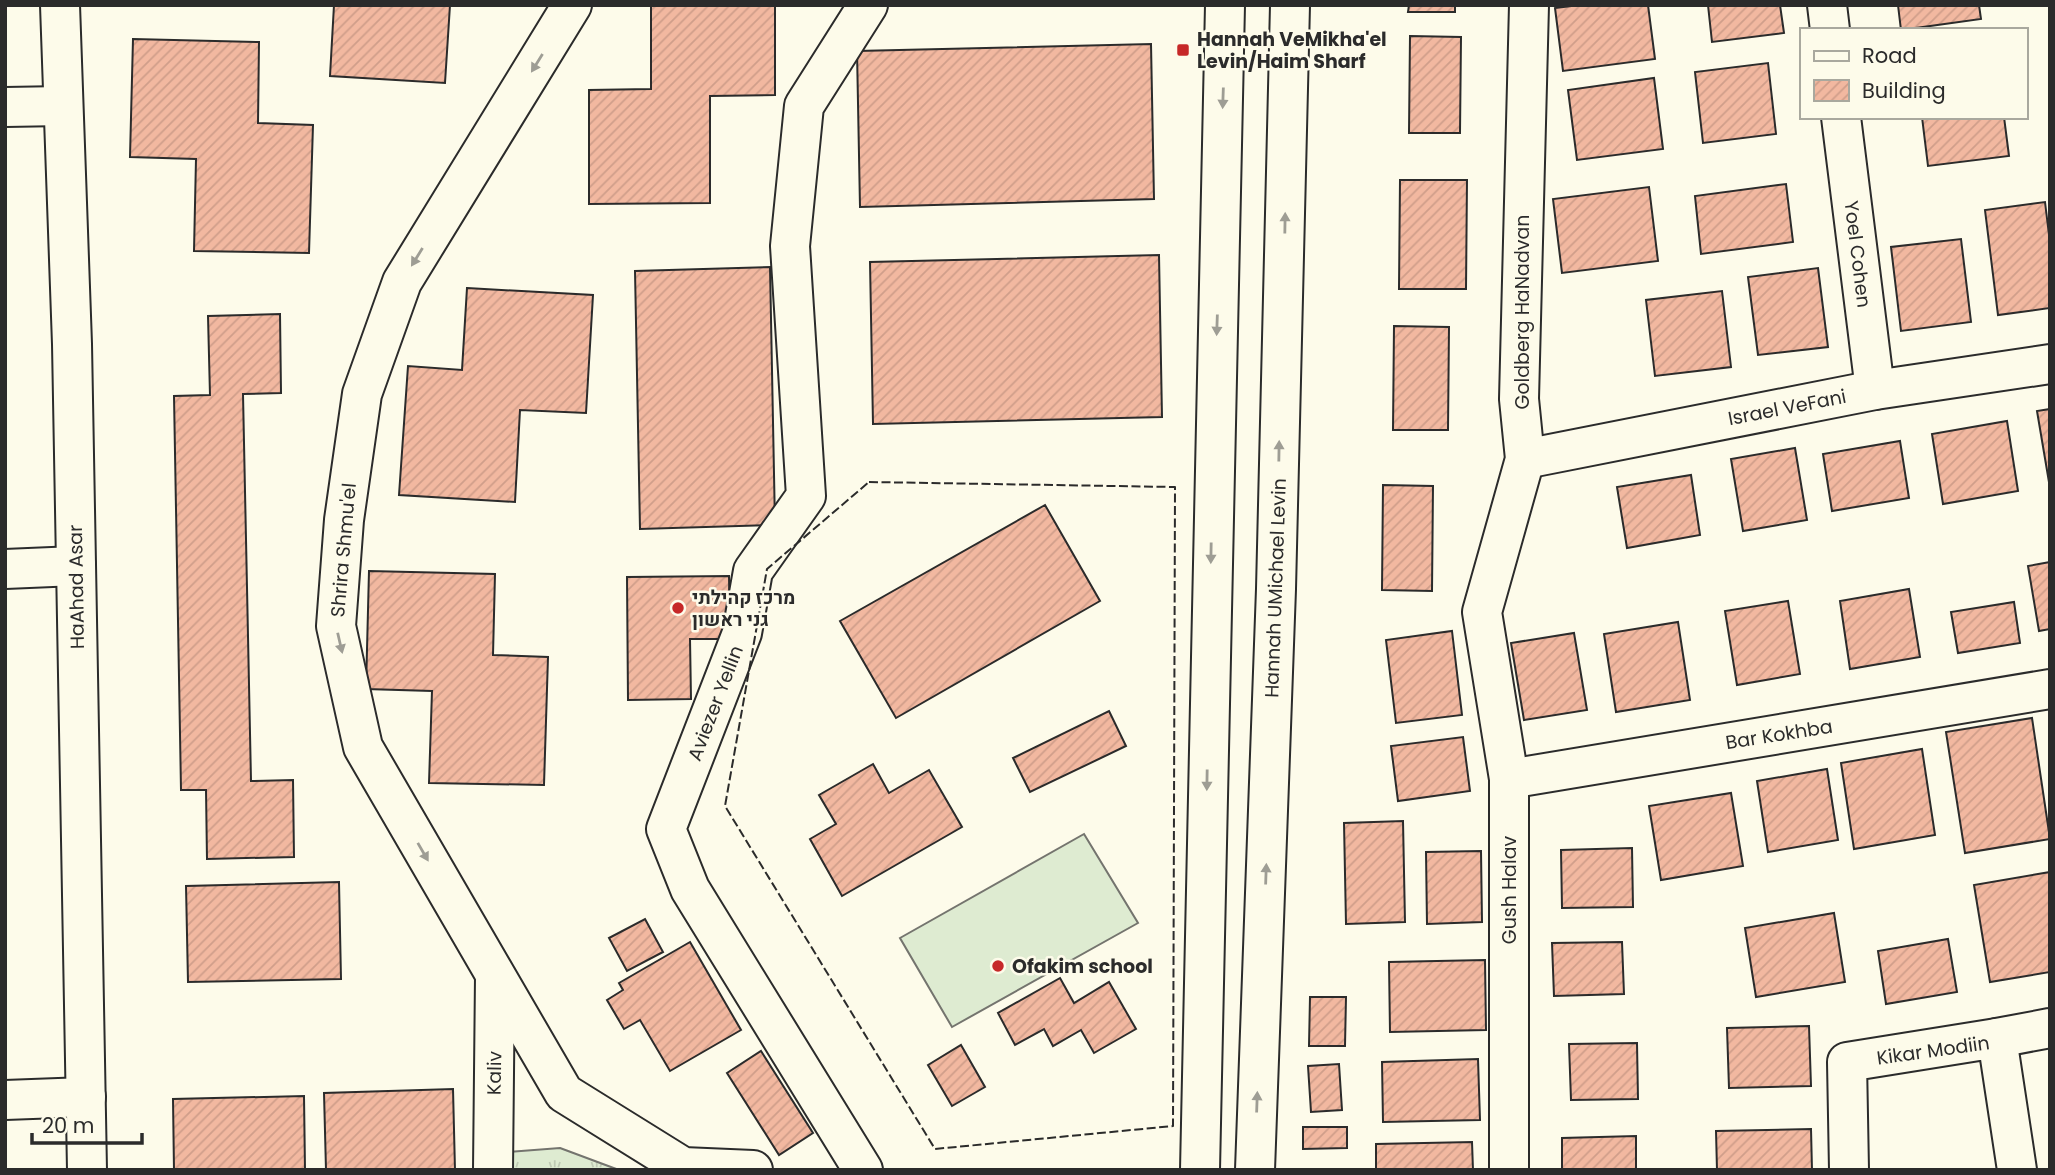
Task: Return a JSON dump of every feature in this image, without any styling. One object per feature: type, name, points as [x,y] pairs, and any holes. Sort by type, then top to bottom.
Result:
[{"type":"street","name":"HaAhad Asar","points":[[60,5],[76,566],[87,1170]]},
{"type":"street","name":"Shrira Shmu'el","points":[[572,5],[402,282],[362,394],[344,520],[336,626],[363,747],[564,1093],[683,1167],[753,1170]]},
{"type":"street","name":"Aviezer Yellin","points":[[863,1170],[690,889],[666,829],[742,633],[753,571],[806,496],[790,246],[804,106],[868,5]]},
{"type":"street","points":[[1200,1170],[1225,5]]},
{"type":"street","name":"Hannah UMichael Levin","points":[[1255,1170],[1276,589],[1290,5]]},
{"type":"street","name":"Goldberg HaNadvan","points":[[1482,612],[1525,459],[1519,399],[1529,5]]},
{"type":"street","points":[[1827,5],[1830,28]]},
{"type":"street","points":[[5,107],[63,106]]},
{"type":"street","name":"Yoel Cohen","points":[[1841,119],[1875,390]]},
{"type":"street","name":"Israel VeFani","points":[[1525,459],[1875,390],[2050,364]]},
{"type":"street","points":[[5,569],[76,566]]},
{"type":"street","name":"Gush Halav","points":[[1482,612],[1509,779],[1509,1170]]},
{"type":"street","name":"Bar Kokhba","points":[[1509,779],[2050,689]]},
{"type":"street","name":"Kaliv","points":[[493,1170],[495,975]]},
{"type":"street","points":[[1997,1038],[2050,1028]]},
{"type":"street","name":"Kikar Modiin","points":[[1849,1170],[1847,1062],[1997,1038],[2017,1170]]},
{"type":"street","points":[[5,1100],[86,1097]]},
{"type":"green space","points":[[1084,834],[1138,923],[952,1027],[900,938]]},
{"type":"green space","points":[[560,1148],[619,1170],[494,1170],[494,1153]]},
{"type":"building","points":[[334,5],[450,5],[445,83],[330,76]]},
{"type":"building","points":[[651,5],[775,5],[775,95],[710,96],[710,203],[589,204],[589,90],[651,89]]},
{"type":"building","points":[[1409,5],[1455,5],[1455,12],[1408,12]]},
{"type":"building","points":[[1580,5],[1648,5],[1655,59],[1563,71],[1555,8]]},
{"type":"building","points":[[1708,5],[1780,5],[1784,33],[1712,42]]},
{"type":"building","points":[[1898,5],[1979,5],[1981,19],[1901,28]]},
{"type":"building","points":[[1410,36],[1461,37],[1460,133],[1409,133]]},
{"type":"building","points":[[133,39],[259,42],[258,123],[313,125],[309,253],[194,251],[196,159],[130,157]]},
{"type":"building","points":[[1151,44],[1154,199],[860,207],[857,51]]},
{"type":"building","points":[[1768,63],[1776,134],[1703,143],[1695,72]]},
{"type":"building","points":[[1654,78],[1663,149],[1577,160],[1568,90]]},
{"type":"building","points":[[1922,119],[2004,119],[2009,156],[1928,166]]},
{"type":"building","points":[[1400,180],[1467,180],[1466,289],[1399,289]]},
{"type":"building","points":[[1786,184],[1793,242],[1701,254],[1695,196]]},
{"type":"building","points":[[1649,187],[1658,261],[1562,273],[1553,199]]},
{"type":"building","points":[[2045,202],[2050,243],[2050,308],[1998,315],[1985,210]]},
{"type":"building","points":[[1961,239],[1971,322],[1901,331],[1891,247]]},
{"type":"building","points":[[1159,255],[1162,417],[873,424],[870,262]]},
{"type":"building","points":[[770,267],[775,525],[640,529],[635,271]]},
{"type":"building","points":[[1818,268],[1828,347],[1758,355],[1748,277]]},
{"type":"building","points":[[467,288],[593,295],[586,413],[520,410],[515,502],[399,495],[408,366],[462,370]]},
{"type":"building","points":[[1722,291],[1731,367],[1655,376],[1646,300]]},
{"type":"building","points":[[280,314],[281,393],[243,394],[251,781],[293,780],[294,857],[207,859],[206,790],[181,790],[174,396],[210,395],[208,316]]},
{"type":"building","points":[[1394,326],[1449,327],[1448,430],[1393,430]]},
{"type":"building","points":[[2050,409],[2050,488],[2037,411]]},
{"type":"building","points":[[2007,421],[2018,491],[1943,504],[1932,434]]},
{"type":"building","points":[[1900,441],[1909,498],[1832,511],[1823,454]]},
{"type":"building","points":[[1795,448],[1807,520],[1743,531],[1731,459]]},
{"type":"building","points":[[1691,475],[1700,535],[1627,548],[1617,487]]},
{"type":"building","points":[[1383,485],[1433,486],[1432,591],[1382,590]]},
{"type":"building","points":[[1045,505],[1100,601],[896,718],[840,621]]},
{"type":"building","points":[[2050,562],[2050,629],[2039,631],[2028,566]]},
{"type":"building","points":[[369,571],[495,574],[493,655],[548,657],[544,785],[429,783],[432,691],[366,689]]},
{"type":"building","name":"מרכז קהילתי גני ראשון","points":[[729,576],[730,639],[690,639],[691,699],[628,700],[627,577]]},
{"type":"building","points":[[1909,589],[1920,657],[1850,669],[1840,601]]},
{"type":"building","points":[[1788,601],[1800,674],[1737,685],[1725,611]]},
{"type":"building","points":[[2014,602],[2020,643],[1958,653],[1951,612]]},
{"type":"building","points":[[1678,622],[1690,700],[1616,712],[1604,634]]},
{"type":"building","points":[[1452,631],[1462,715],[1396,723],[1386,640]]},
{"type":"building","points":[[1574,633],[1587,710],[1524,720],[1511,643]]},
{"type":"building","points":[[1109,711],[1126,746],[1030,792],[1013,758]]},
{"type":"building","points":[[2032,718],[2050,839],[1965,853],[1946,732]]},
{"type":"building","points":[[1463,737],[1470,791],[1398,801],[1391,746]]},
{"type":"building","points":[[1922,749],[1935,835],[1854,849],[1841,763]]},
{"type":"building","points":[[873,764],[889,793],[929,770],[962,827],[842,896],[810,839],[836,824],[819,795]]},
{"type":"building","points":[[1827,769],[1838,840],[1768,852],[1757,781]]},
{"type":"building","points":[[1731,793],[1743,866],[1661,880],[1649,806]]},
{"type":"building","points":[[1403,821],[1405,922],[1346,924],[1344,823]]},
{"type":"building","points":[[1632,848],[1633,907],[1562,908],[1561,850]]},
{"type":"building","points":[[1481,851],[1482,922],[1427,924],[1426,852]]},
{"type":"building","points":[[2050,872],[2050,972],[1990,982],[1974,885]]},
{"type":"building","points":[[339,882],[341,979],[188,982],[186,886]]},
{"type":"building","points":[[1834,913],[1845,982],[1756,997],[1745,928]]},
{"type":"building","points":[[645,919],[663,952],[627,971],[609,938]]},
{"type":"building","points":[[1948,939],[1957,992],[1886,1004],[1878,951]]},
{"type":"building","points":[[690,942],[741,1030],[670,1071],[640,1020],[624,1029],[607,1000],[623,990],[619,983]]},
{"type":"building","points":[[1622,942],[1624,994],[1554,996],[1552,943]]},
{"type":"building","points":[[1485,960],[1486,1030],[1390,1032],[1389,962]]},
{"type":"building","points":[[1060,978],[1074,1003],[1109,982],[1136,1029],[1094,1053],[1081,1030],[1053,1046],[1044,1029],[1015,1045],[998,1013]]},
{"type":"building","points":[[1310,997],[1346,997],[1345,1046],[1309,1046]]},
{"type":"building","points":[[1809,1026],[1811,1086],[1729,1088],[1727,1028]]},
{"type":"building","points":[[1637,1043],[1638,1099],[1571,1100],[1569,1044]]},
{"type":"building","points":[[961,1045],[985,1087],[952,1106],[928,1065]]},
{"type":"building","points":[[761,1051],[813,1133],[779,1155],[727,1073]]},
{"type":"building","points":[[1478,1059],[1480,1120],[1383,1122],[1382,1062]]},
{"type":"building","points":[[1339,1064],[1342,1110],[1311,1112],[1308,1066]]},
{"type":"building","points":[[453,1089],[455,1170],[326,1170],[324,1093]]},
{"type":"building","points":[[304,1096],[305,1170],[174,1170],[173,1099]]},
{"type":"building","points":[[1303,1127],[1347,1127],[1347,1148],[1303,1149]]},
{"type":"building","points":[[1811,1129],[1812,1170],[1717,1170],[1716,1131]]},
{"type":"building","points":[[1636,1136],[1636,1170],[1562,1170],[1562,1138]]},
{"type":"building","points":[[1472,1142],[1473,1170],[1376,1170],[1376,1144]]},
{"type":"fence","points":[[869,482],[1175,487],[1173,1126],[935,1149],[725,806],[767,569],[869,482]]},
{"type":"place","name":"Hannah VeMikha'el Levin/Haim Sharf","points":[[1183,50]]},
{"type":"place","name":"מרכז קהילתי גני ראשון","points":[[678,608]]},
{"type":"place","name":"Ofakim school","points":[[998,966]]}]
